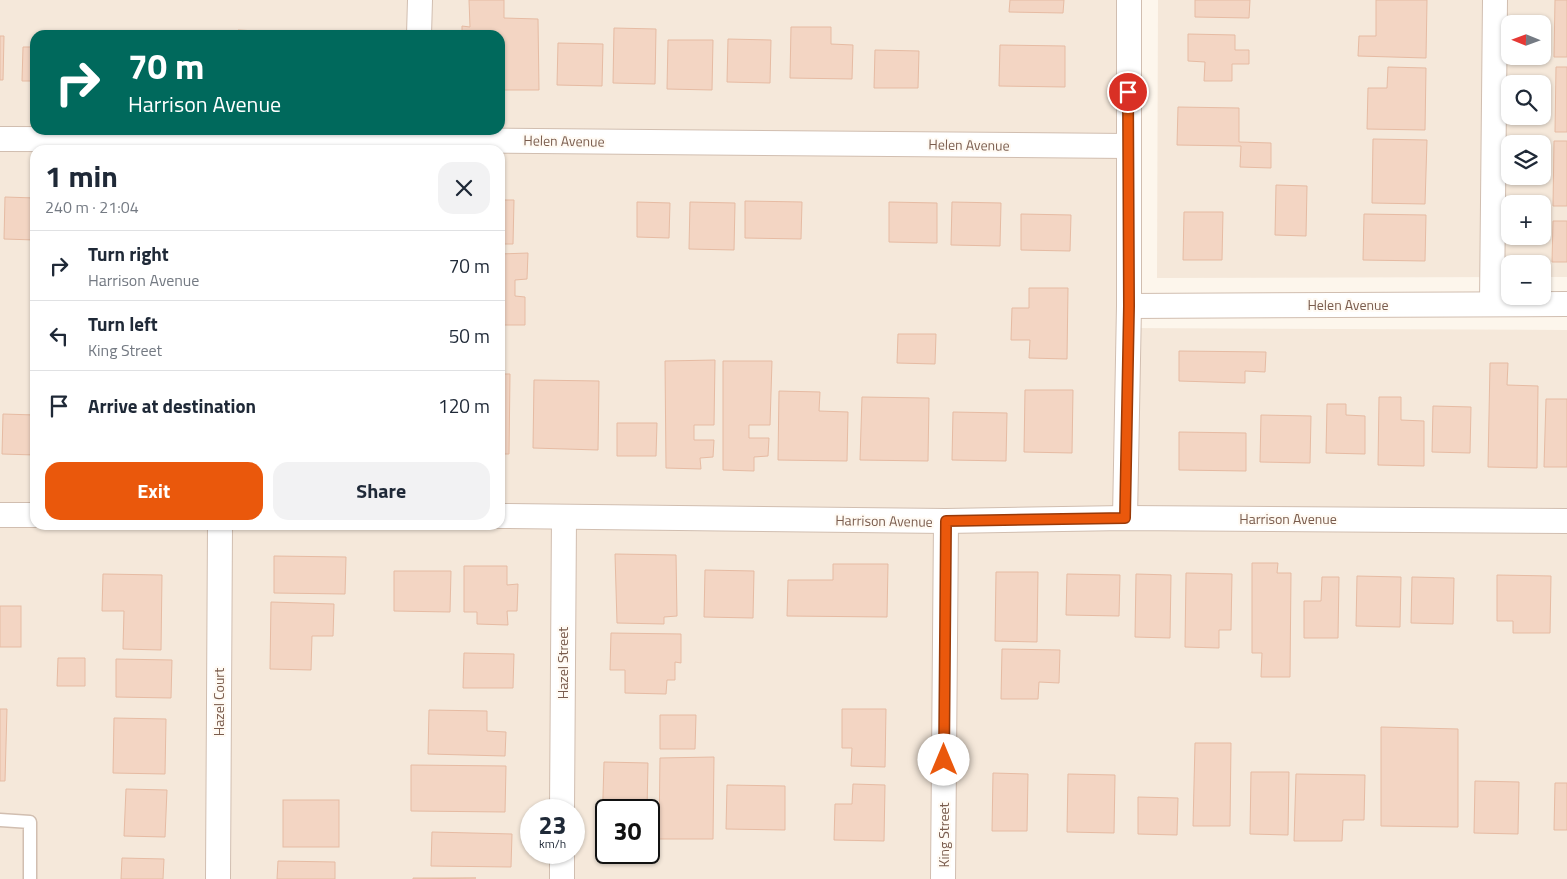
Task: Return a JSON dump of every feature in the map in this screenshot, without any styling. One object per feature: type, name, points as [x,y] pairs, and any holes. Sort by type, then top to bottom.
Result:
[{"type":"street","points":[[419,30],[420,0]]},
{"type":"street","points":[[1125,518],[1129,306],[1129,0]]},
{"type":"street","points":[[1492,304],[1494,0]]},
{"type":"street","name":"Helen Avenue","points":[[0,138],[1128,146]]},
{"type":"street","name":"Helen Avenue","points":[[1129,306],[1567,304]]},
{"type":"street","points":[[0,515],[30,515]]},
{"type":"street","name":"Harrison Avenue","points":[[505,516],[946,521],[1125,518],[1567,521]]},
{"type":"street","name":"Hazel Street","points":[[562,799],[564,517]]},
{"type":"street","name":"King Street","points":[[943,879],[946,521]]},
{"type":"street","name":"Hazel Court","points":[[218,879],[220,530]]},
{"type":"street","points":[[562,864],[562,879]]},
{"type":"lane","points":[[0,820],[30,822],[30,879]]},
{"type":"shaded area","points":[[0,0],[1131,0],[1128,328],[1567,330],[1567,879],[0,879]]},
{"type":"shaded area","points":[[1158,0],[1567,0],[1567,277],[1551,277],[1551,255],[1501,255],[1501,277],[1157,278]]},
{"type":"building","points":[[469,0],[504,0],[504,18],[538,19],[539,90],[505,90],[505,30],[462,30],[462,26],[470,27]]},
{"type":"building","points":[[1010,0],[1064,0],[1063,13],[1009,12]]},
{"type":"building","points":[[1195,0],[1250,0],[1249,18],[1195,17]]},
{"type":"building","points":[[1376,0],[1427,0],[1426,58],[1358,56],[1359,36],[1376,36]]},
{"type":"building","points":[[1555,0],[1567,0],[1567,57],[1554,57]]},
{"type":"building","points":[[791,27],[831,27],[831,44],[853,45],[852,79],[790,78]]},
{"type":"building","points":[[614,28],[656,29],[655,84],[613,83]]},
{"type":"building","points":[[1188,34],[1235,35],[1235,50],[1249,50],[1249,64],[1232,64],[1232,81],[1204,81],[1205,62],[1188,61]]},
{"type":"building","points":[[0,36],[4,36],[3,80],[0,80]]},
{"type":"building","points":[[728,39],[771,40],[770,83],[727,82]]},
{"type":"building","points":[[668,40],[713,40],[712,90],[667,89]]},
{"type":"building","points":[[558,43],[603,44],[602,86],[557,85]]},
{"type":"building","points":[[1000,45],[1065,46],[1065,87],[999,86]]},
{"type":"building","points":[[23,47],[30,47],[30,81],[22,81]]},
{"type":"building","points":[[875,50],[919,51],[918,88],[874,88]]},
{"type":"building","points":[[1388,67],[1426,68],[1425,130],[1367,129],[1368,88],[1387,88]]},
{"type":"building","points":[[1556,67],[1567,67],[1567,132],[1555,132]]},
{"type":"building","points":[[1178,107],[1239,108],[1239,142],[1271,143],[1271,168],[1240,167],[1241,146],[1177,145]]},
{"type":"building","points":[[1373,139],[1427,140],[1425,204],[1372,203]]},
{"type":"building","points":[[1554,141],[1567,141],[1567,206],[1553,206]]},
{"type":"building","points":[[1276,185],[1307,186],[1306,236],[1275,235]]},
{"type":"building","points":[[5,197],[30,198],[30,240],[4,239]]},
{"type":"building","points":[[505,200],[514,200],[513,244],[505,244]]},
{"type":"building","points":[[745,201],[802,202],[801,239],[745,238]]},
{"type":"building","points":[[637,202],[670,203],[669,238],[637,237]]},
{"type":"building","points":[[690,202],[735,203],[734,250],[689,249]]},
{"type":"building","points":[[889,202],[937,203],[937,243],[889,242]]},
{"type":"building","points":[[952,202],[1001,203],[1000,246],[951,245]]},
{"type":"building","points":[[1184,212],[1223,212],[1222,260],[1183,260]]},
{"type":"building","points":[[1021,214],[1071,215],[1070,251],[1021,250]]},
{"type":"building","points":[[1364,214],[1426,215],[1425,261],[1363,260]]},
{"type":"building","points":[[1553,221],[1567,221],[1567,262],[1552,262]]},
{"type":"building","points":[[528,253],[527,279],[515,280],[515,296],[525,297],[525,325],[505,325],[505,254]]},
{"type":"building","points":[[1029,288],[1068,288],[1067,359],[1029,358],[1030,340],[1011,340],[1012,308],[1029,308]]},
{"type":"building","points":[[898,334],[936,334],[935,364],[897,363]]},
{"type":"building","points":[[1179,351],[1266,352],[1265,372],[1245,371],[1245,383],[1179,381]]},
{"type":"building","points":[[715,360],[714,425],[694,425],[694,440],[714,440],[713,457],[700,458],[701,469],[666,468],[665,361]]},
{"type":"building","points":[[723,361],[772,361],[770,425],[749,425],[749,438],[769,438],[768,456],[754,457],[754,471],[723,470]]},
{"type":"building","points":[[1490,363],[1508,363],[1507,385],[1538,386],[1537,468],[1488,467]]},
{"type":"building","points":[[505,374],[510,374],[509,454],[505,454]]},
{"type":"building","points":[[534,380],[599,381],[598,450],[533,448]]},
{"type":"building","points":[[1025,390],[1073,390],[1072,453],[1024,452]]},
{"type":"building","points":[[779,391],[820,392],[819,411],[848,412],[847,461],[778,460]]},
{"type":"building","points":[[862,397],[929,398],[928,461],[860,460]]},
{"type":"building","points":[[1379,397],[1401,397],[1401,420],[1424,421],[1424,466],[1378,465]]},
{"type":"building","points":[[1546,399],[1567,399],[1567,467],[1544,467]]},
{"type":"building","points":[[1327,404],[1346,404],[1346,415],[1365,416],[1365,454],[1326,453]]},
{"type":"building","points":[[1433,406],[1471,407],[1470,453],[1432,452]]},
{"type":"building","points":[[953,412],[1007,413],[1006,461],[952,460]]},
{"type":"building","points":[[3,414],[30,415],[30,455],[2,454]]},
{"type":"building","points":[[1261,415],[1311,416],[1310,463],[1260,462]]},
{"type":"building","points":[[617,423],[657,423],[656,456],[617,456]]},
{"type":"building","points":[[1179,432],[1246,433],[1246,471],[1179,470]]},
{"type":"building","points":[[615,554],[676,555],[677,616],[664,617],[664,624],[617,623]]},
{"type":"building","points":[[274,556],[346,557],[345,594],[274,593]]},
{"type":"building","points":[[1252,563],[1278,563],[1277,573],[1291,573],[1290,677],[1261,677],[1262,653],[1252,653]]},
{"type":"building","points":[[833,564],[888,564],[887,617],[787,616],[788,580],[833,580]]},
{"type":"building","points":[[464,566],[507,566],[507,585],[518,584],[517,611],[507,611],[508,625],[477,624],[477,612],[464,612]]},
{"type":"building","points":[[705,570],[754,571],[753,618],[704,617]]},
{"type":"building","points":[[394,571],[451,571],[450,612],[394,611]]},
{"type":"building","points":[[996,572],[1038,572],[1037,642],[995,641]]},
{"type":"building","points":[[1186,573],[1232,574],[1231,630],[1219,630],[1219,648],[1185,647]]},
{"type":"building","points":[[103,574],[162,575],[161,650],[123,649],[124,611],[102,611]]},
{"type":"building","points":[[1067,574],[1120,575],[1119,616],[1066,615]]},
{"type":"building","points":[[1136,574],[1171,575],[1170,638],[1135,637]]},
{"type":"building","points":[[1497,575],[1551,576],[1550,633],[1513,633],[1513,621],[1497,621]]},
{"type":"building","points":[[1357,576],[1401,577],[1400,627],[1356,626]]},
{"type":"building","points":[[1322,577],[1339,577],[1338,638],[1304,638],[1304,601],[1321,601]]},
{"type":"building","points":[[1412,577],[1454,578],[1453,624],[1411,623]]},
{"type":"building","points":[[271,602],[334,604],[333,636],[312,636],[311,670],[270,669]]},
{"type":"building","points":[[0,606],[21,606],[21,647],[0,647]]},
{"type":"building","points":[[611,633],[681,634],[681,663],[675,662],[675,680],[667,680],[666,694],[625,693],[625,670],[610,670]]},
{"type":"building","points":[[1002,649],[1060,650],[1059,683],[1039,682],[1038,699],[1001,699]]},
{"type":"building","points":[[464,653],[514,654],[513,688],[463,688]]},
{"type":"building","points":[[58,658],[85,658],[85,686],[57,686]]},
{"type":"building","points":[[116,659],[172,660],[171,698],[116,697]]},
{"type":"building","points":[[0,709],[7,709],[5,781],[0,781]]},
{"type":"building","points":[[842,709],[886,709],[885,767],[851,766],[852,748],[842,748]]},
{"type":"building","points":[[429,710],[487,711],[487,731],[506,732],[505,756],[428,754]]},
{"type":"building","points":[[660,715],[696,715],[695,749],[660,749]]},
{"type":"building","points":[[114,718],[166,719],[165,774],[113,773]]},
{"type":"building","points":[[1381,727],[1458,729],[1458,827],[1381,826]]},
{"type":"building","points":[[1195,743],[1231,743],[1230,826],[1193,826]]},
{"type":"building","points":[[714,757],[713,839],[660,839],[660,758]]},
{"type":"building","points":[[604,762],[648,763],[647,799],[603,799]]},
{"type":"building","points":[[411,765],[506,766],[505,812],[411,811]]},
{"type":"building","points":[[1251,772],[1289,772],[1288,835],[1250,834]]},
{"type":"building","points":[[993,773],[1028,774],[1027,831],[992,831]]},
{"type":"building","points":[[1068,774],[1115,775],[1114,833],[1067,832]]},
{"type":"building","points":[[1296,774],[1365,775],[1364,820],[1343,820],[1342,841],[1294,841]]},
{"type":"building","points":[[1475,781],[1519,782],[1518,834],[1474,833]]},
{"type":"building","points":[[1555,783],[1567,783],[1567,830],[1554,830]]},
{"type":"building","points":[[853,784],[885,785],[884,841],[834,840],[835,804],[852,804]]},
{"type":"building","points":[[727,785],[785,786],[785,830],[726,829]]},
{"type":"building","points":[[126,789],[167,790],[165,837],[124,836]]},
{"type":"building","points":[[1138,797],[1178,798],[1177,835],[1138,834]]},
{"type":"building","points":[[283,800],[339,800],[339,847],[283,847]]},
{"type":"building","points":[[432,832],[512,834],[511,867],[431,866]]},
{"type":"building","points":[[122,858],[164,859],[163,879],[121,879]]},
{"type":"building","points":[[278,861],[335,862],[335,879],[277,879]]},
{"type":"building","points":[[413,878],[476,878],[413,879]]},
{"type":"route","points":[[944,760],[946,521],[1125,518],[1129,306],[1128,92]]}]
